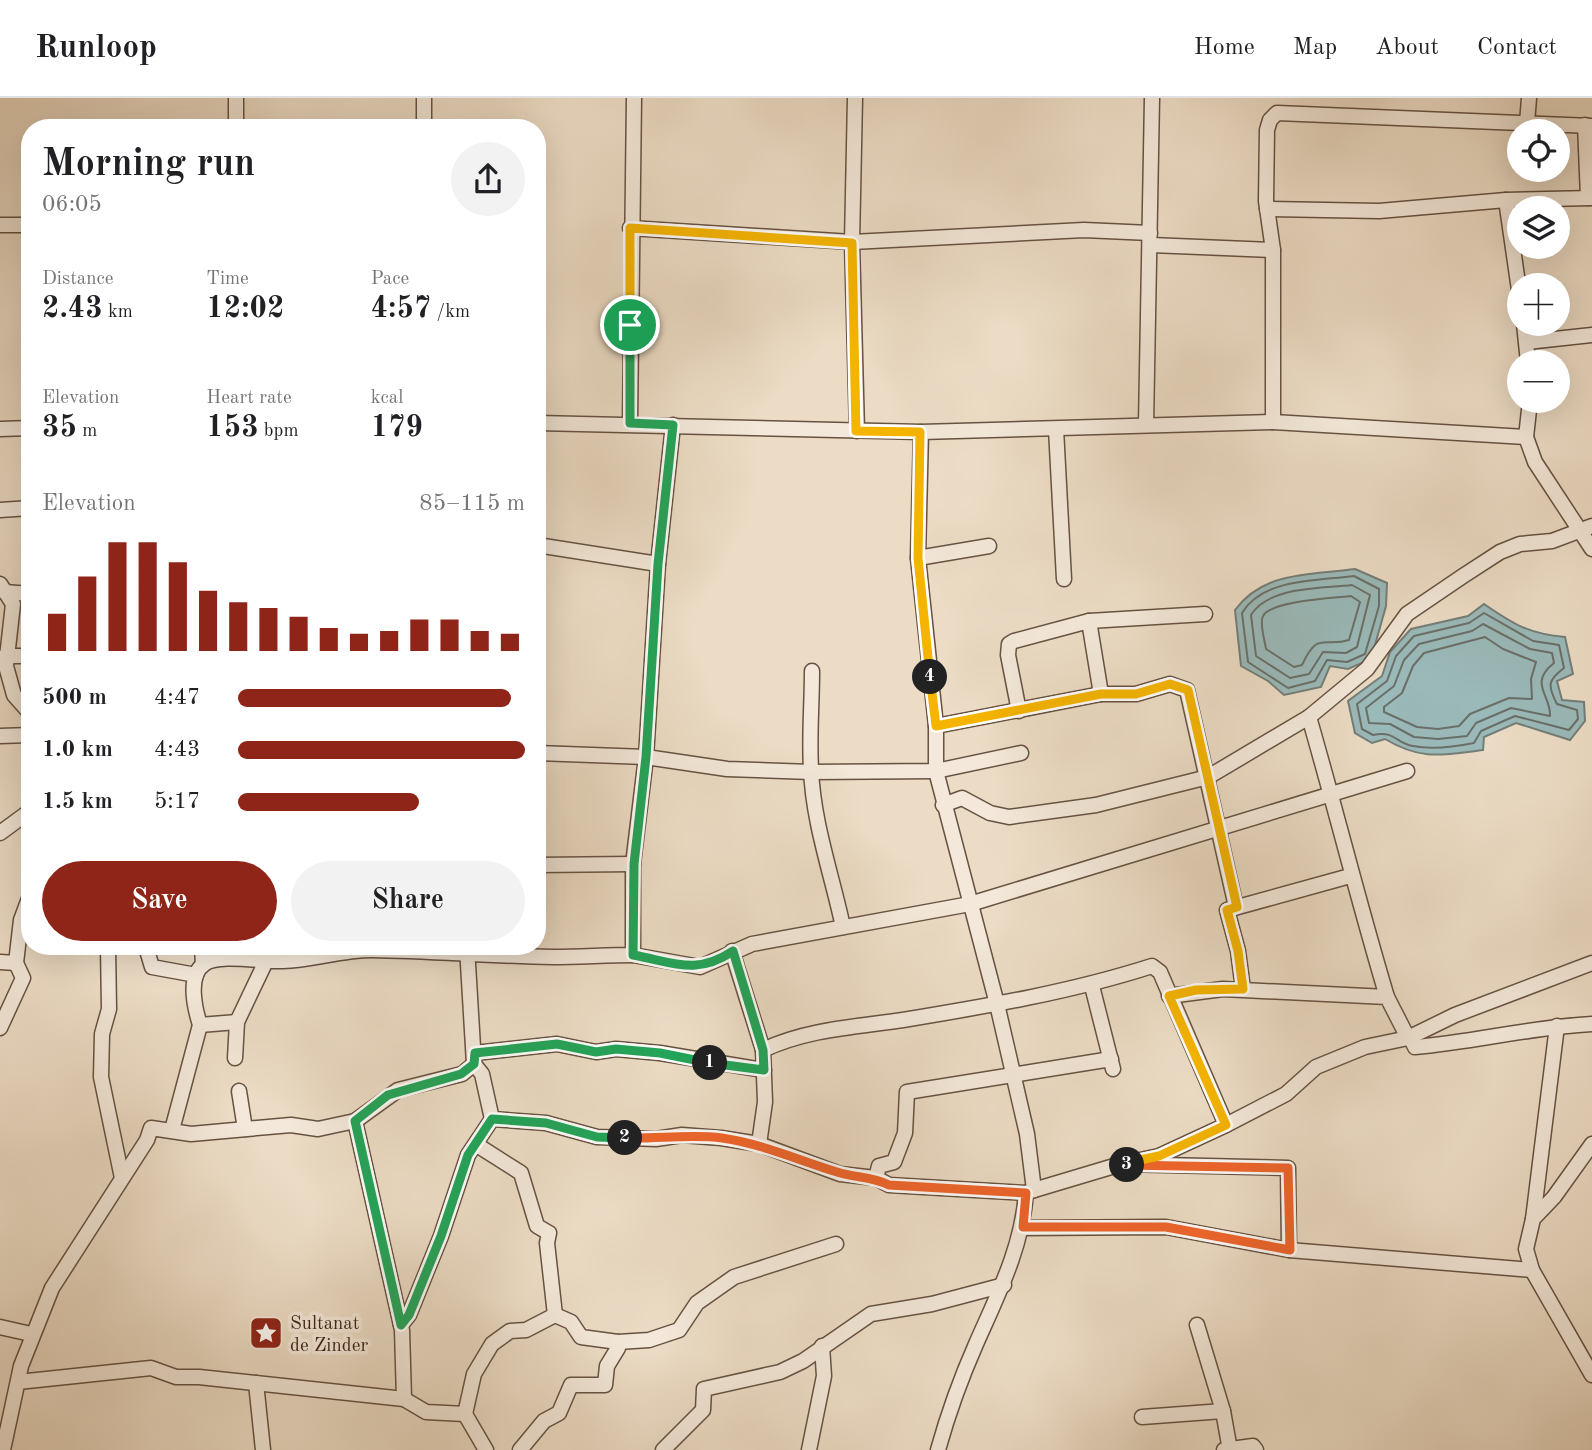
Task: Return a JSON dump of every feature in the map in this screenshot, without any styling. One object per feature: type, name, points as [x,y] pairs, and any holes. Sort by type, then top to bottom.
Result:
[{"type":"street","points":[[236,98],[236,119]]},
{"type":"street","points":[[424,98],[425,119]]},
{"type":"street","points":[[630,423],[630,228],[634,98]]},
{"type":"street","points":[[855,98],[852,243],[856,431]]},
{"type":"street","points":[[1146,425],[1152,98]]},
{"type":"street","points":[[1527,119],[1529,98]]},
{"type":"street","points":[[1273,422],[1273,250],[1268,209],[1269,120],[1277,113],[1507,122]]},
{"type":"street","points":[[1268,209],[1379,212],[1506,201],[1590,198],[1588,126],[1570,125]]},
{"type":"street","points":[[1506,201],[1517,273]]},
{"type":"street","points":[[0,225],[21,225]]},
{"type":"street","points":[[630,228],[852,243],[1084,230],[1273,250]]},
{"type":"street","points":[[1527,342],[1591,331]]},
{"type":"street","points":[[1526,336],[1527,350]]},
{"type":"street","points":[[1529,413],[1526,437],[1535,462],[1586,528],[1592,549]]},
{"type":"street","points":[[546,422],[920,432],[1273,422],[1526,437]]},
{"type":"street","points":[[633,955],[634,864],[646,757],[658,564],[673,425]]},
{"type":"street","points":[[0,429],[21,428]]},
{"type":"street","points":[[1056,429],[1064,579]]},
{"type":"street","points":[[920,432],[918,558],[936,726],[936,771],[997,1004],[1027,1134],[1030,1191],[1023,1227],[1004,1285],[976,1344],[938,1450]]},
{"type":"street","points":[[0,510],[21,509]]},
{"type":"street","points":[[943,805],[962,799],[990,813],[1009,817],[1096,805],[1208,777],[1309,717],[1367,669],[1406,614],[1500,552],[1520,544],[1552,541],[1586,528]]},
{"type":"street","points":[[546,546],[658,564]]},
{"type":"street","points":[[918,558],[989,546]]},
{"type":"street","points":[[3,588],[21,592]]},
{"type":"street","points":[[3,588],[13,604],[5,656],[14,695],[21,703]]},
{"type":"street","points":[[1019,711],[1008,655],[1009,645],[1089,621],[1205,614]]},
{"type":"street","points":[[1089,621],[1101,694]]},
{"type":"street","points":[[5,656],[21,656]]},
{"type":"street","points":[[812,671],[811,772],[821,841],[843,927]]},
{"type":"street","points":[[936,726],[1101,694],[1136,694],[1170,684],[1188,690],[1237,907]]},
{"type":"street","points":[[1309,717],[1332,795],[1350,876],[1387,997],[1415,1047],[1557,1026],[1592,1024]]},
{"type":"street","points":[[0,736],[21,735]]},
{"type":"street","points":[[546,753],[646,757],[727,769],[811,772],[936,771],[1021,753]]},
{"type":"street","points":[[530,955],[633,955],[700,967],[752,944],[970,904],[1407,771]]},
{"type":"street","points":[[0,833],[21,818]]},
{"type":"street","points":[[546,865],[634,864]]},
{"type":"street","points":[[1243,989],[1238,951],[1227,910],[1350,876]]},
{"type":"street","points":[[0,1028],[23,978],[16,963],[21,920]]},
{"type":"street","points":[[733,951],[763,1050],[765,1102],[759,1144]]},
{"type":"street","points":[[108,955],[109,1009],[102,1034],[101,1077],[122,1178]]},
{"type":"street","points":[[148,955],[152,967],[200,970],[219,959],[270,956],[237,1022],[235,1058]]},
{"type":"street","points":[[172,1130],[200,1025],[194,1008],[201,955]]},
{"type":"street","points":[[401,1325],[409,1315],[441,1236],[468,1155],[492,1119],[482,1074],[474,1058],[469,1022],[466,955]]},
{"type":"street","points":[[0,962],[16,963]]},
{"type":"street","points":[[492,1119],[546,1123],[597,1137],[656,1139],[682,1135],[759,1144],[840,1174],[876,1178],[889,1185],[1030,1191],[1121,1164],[1159,1156],[1286,1094],[1316,1067],[1365,1047],[1409,1037],[1455,1015],[1592,963]]},
{"type":"street","points":[[763,1050],[782,1041],[827,1030],[997,1004],[1092,986],[1152,966],[1160,972],[1226,1125]]},
{"type":"street","points":[[876,1178],[878,1166],[894,1161],[901,1142],[907,1092],[1012,1075],[1112,1064],[1092,986]]},
{"type":"street","points":[[1169,996],[1196,990],[1243,989],[1387,997]]},
{"type":"street","points":[[200,1025],[237,1022]]},
{"type":"street","points":[[1557,1026],[1527,1249],[1532,1270],[1592,1375]]},
{"type":"street","points":[[3,1443],[31,1334],[52,1288],[151,1128],[191,1134],[291,1125],[318,1129],[355,1121],[388,1095],[461,1074],[474,1058],[557,1044],[596,1052],[616,1049],[660,1053],[764,1070]]},
{"type":"street","points":[[239,1091],[245,1129]]},
{"type":"street","points":[[355,1121],[401,1325],[404,1398]]},
{"type":"street","points":[[1533,1219],[1554,1197],[1592,1144]]},
{"type":"street","points":[[477,1145],[521,1173],[537,1226],[548,1233],[555,1315]]},
{"type":"street","points":[[1121,1164],[1288,1168],[1290,1250]]},
{"type":"street","points":[[1023,1227],[1166,1227],[1290,1250],[1532,1270]]},
{"type":"street","points":[[555,1315],[571,1322],[581,1338],[618,1342],[649,1340],[678,1330],[697,1303],[734,1277],[836,1244]]},
{"type":"street","points":[[666,1449],[668,1443],[703,1410],[704,1389],[780,1372],[803,1361],[872,1314],[932,1304],[1004,1285]]},
{"type":"street","points":[[486,1450],[465,1414],[474,1374],[492,1344],[510,1331],[526,1330],[555,1315]]},
{"type":"street","points":[[1198,1325],[1223,1412],[1230,1450]]},
{"type":"street","points":[[0,1327],[31,1334]]},
{"type":"street","points":[[520,1450],[544,1421],[559,1413],[570,1385],[605,1385],[607,1366],[618,1348],[618,1342]]},
{"type":"street","points":[[809,1450],[824,1376],[822,1346]]},
{"type":"street","points":[[18,1382],[151,1368],[176,1377],[404,1398],[426,1412],[465,1414]]},
{"type":"street","points":[[256,1383],[263,1450]]},
{"type":"street","points":[[1142,1417],[1223,1412]]},
{"type":"street","points":[[1224,1450],[1253,1446],[1256,1450]]},
{"type":"water","points":[[1355,569],[1387,583],[1386,606],[1371,659],[1348,669],[1330,666],[1321,687],[1284,695],[1268,681],[1241,666],[1235,610],[1247,597],[1274,581],[1289,577]]},
{"type":"water","points":[[1484,604],[1522,627],[1565,637],[1573,674],[1557,681],[1562,700],[1584,702],[1585,721],[1570,740],[1516,723],[1484,737],[1483,750],[1432,755],[1410,751],[1385,739],[1372,743],[1355,733],[1348,701],[1382,676],[1390,652],[1411,629],[1468,616]]},
{"type":"place","name":"Sultanat de Zinder","points":[[266,1333]]},
{"type":"route","points":[[630,228],[852,243],[856,431],[920,432],[916,516],[918,558],[936,726],[1101,694],[1136,694],[1170,684],[1188,690],[1195,710],[1237,907],[1227,910],[1238,951],[1243,989],[1196,990],[1169,996],[1226,1125],[1159,1156],[1121,1164],[1288,1168],[1290,1250],[1166,1227],[1023,1227],[1026,1193],[889,1185],[876,1178],[840,1174],[759,1144],[721,1138],[682,1135],[656,1139],[597,1137],[566,1131],[546,1123],[492,1119],[468,1155],[441,1236],[409,1315],[401,1325],[355,1121],[388,1095],[461,1074],[474,1064],[475,1053],[540,1044],[557,1044],[596,1052],[616,1049],[660,1053],[707,1063],[764,1070],[763,1050],[733,951],[718,961],[700,967],[633,955],[634,864],[646,757],[658,564],[673,425],[630,423],[630,325],[630,228]]}]
